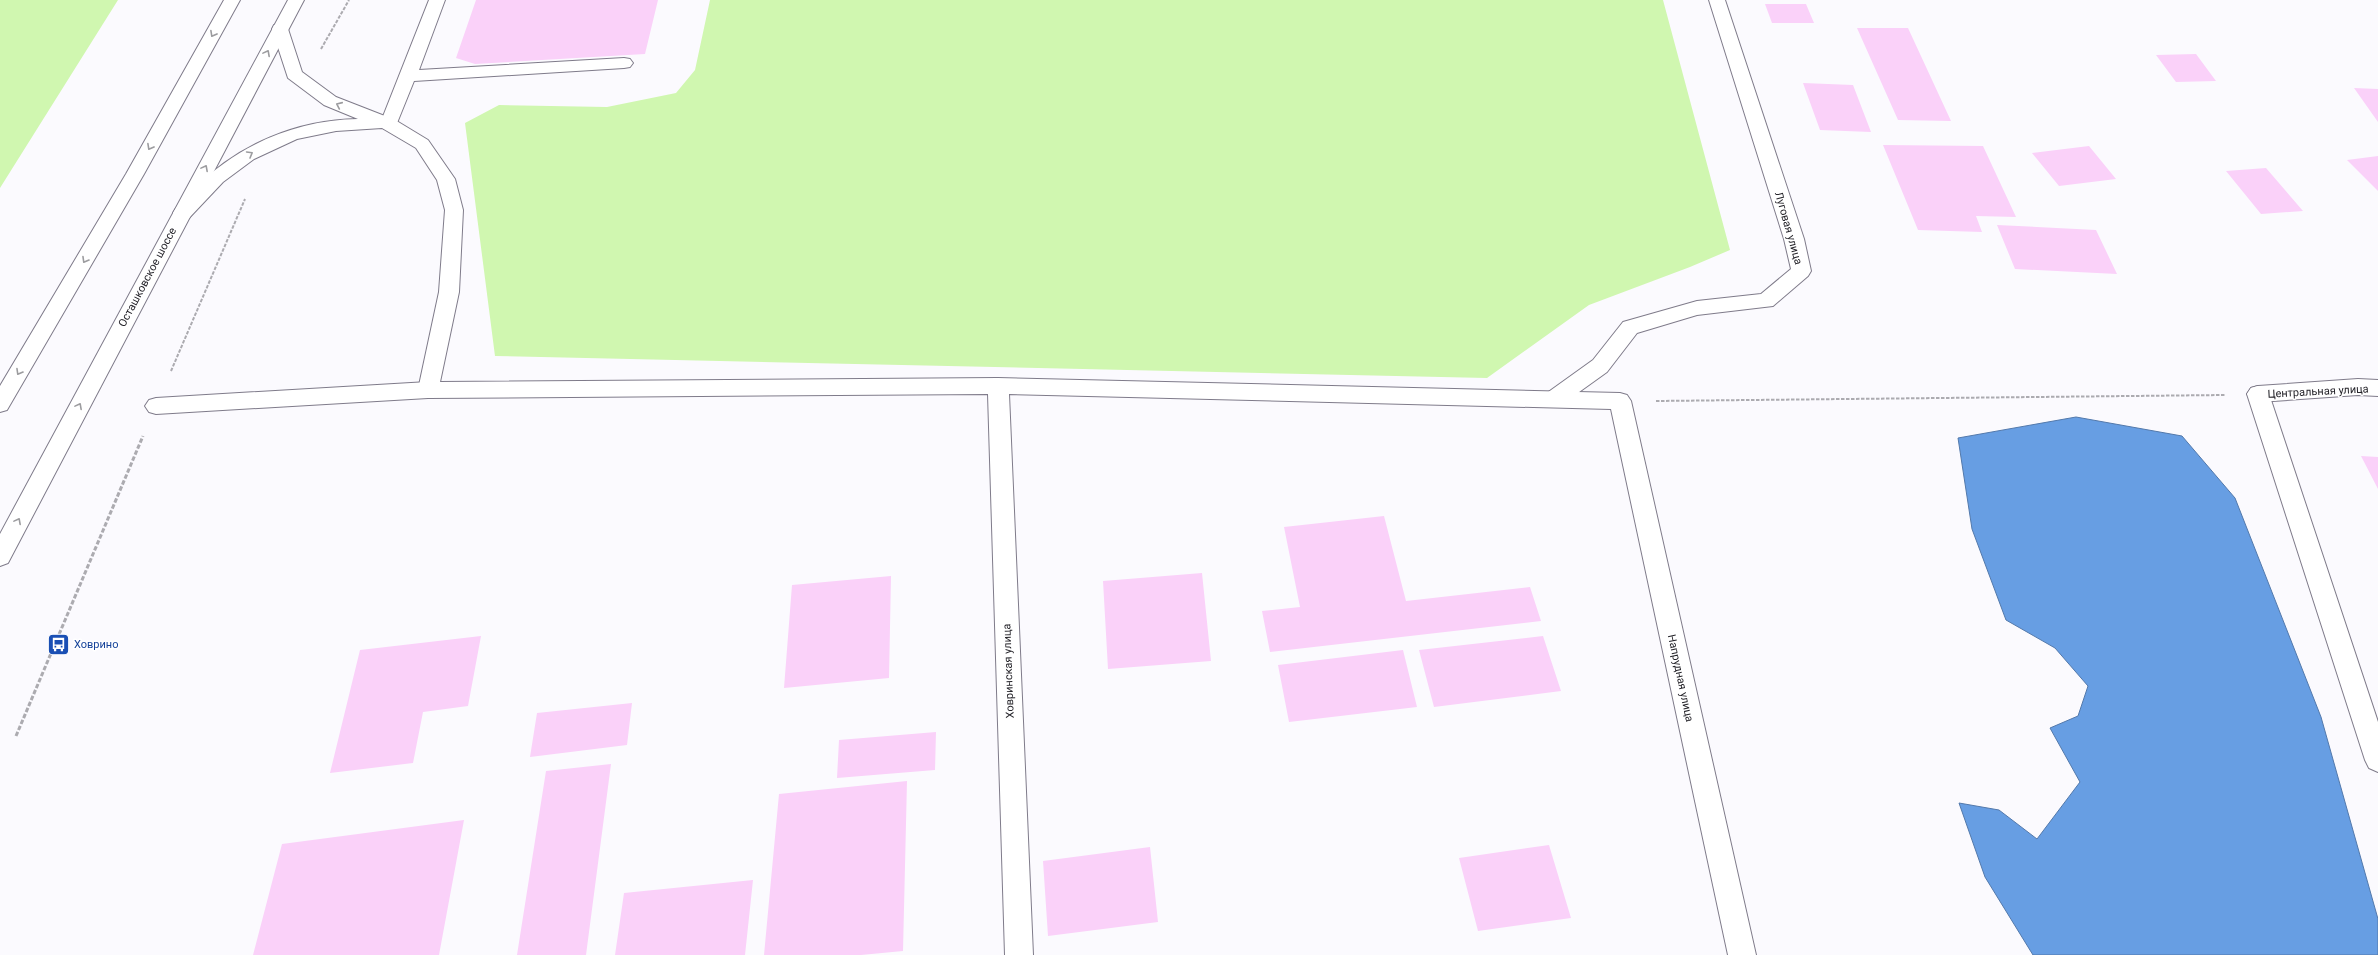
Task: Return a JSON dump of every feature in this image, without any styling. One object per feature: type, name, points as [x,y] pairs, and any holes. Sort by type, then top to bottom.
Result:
[{"type":"street","points":[[0,404],[135,174],[232,0]]},
{"type":"street","name":"Осташковское шоссе","points":[[0,556],[179,217],[296,0]]},
{"type":"street","points":[[389,124],[437,0]]},
{"type":"street","name":"Луговая улица","points":[[1554,399],[1600,366],[1630,327],[1698,308],[1766,301],[1801,271],[1794,239],[1717,0]]},
{"type":"street","points":[[280,29],[294,74],[314,91],[330,101],[389,124],[422,144],[446,179],[454,210],[449,292],[428,390]]},
{"type":"street","points":[[407,76],[624,63]]},
{"type":"street","points":[[179,217],[216,178],[248,154],[292,134],[336,125],[389,124]]},
{"type":"street","points":[[156,406],[428,390],[998,386],[1620,401]]},
{"type":"street","name":"Ховринская улица","points":[[998,386],[1019,955]]},
{"type":"street","name":"Центральная улица","points":[[2258,394],[2358,387],[2378,388]]},
{"type":"street","points":[[2258,394],[2378,760]]},
{"type":"street","name":"Напрудная улица","points":[[1620,401],[1742,955]]},
{"type":"path","points":[[318,55],[349,0]]},
{"type":"path","points":[[16,736],[245,198]]},
{"type":"path","points":[[1620,401],[2258,394]]},
{"type":"green space","points":[[0,0],[118,0],[0,188]]},
{"type":"green space","points":[[710,0],[1663,0],[1730,250],[1690,267],[1589,305],[1487,378],[495,356],[465,123],[499,105],[607,107],[676,93],[695,70]]},
{"type":"water","points":[[2076,417],[2182,436],[2235,498],[2321,717],[2378,919],[2378,955],[2033,955],[1985,877],[1959,803],[1999,810],[2037,839],[2080,782],[2050,728],[2078,716],[2088,686],[2055,648],[2006,620],[1972,529],[1958,438]]},
{"type":"building","points":[[476,0],[658,0],[645,54],[475,64],[456,58]]},
{"type":"building","points":[[1765,4],[1806,4],[1814,23],[1772,23]]},
{"type":"building","points":[[1857,28],[1908,28],[1951,121],[1898,120]]},
{"type":"building","points":[[2196,54],[2216,81],[2176,82],[2156,55]]},
{"type":"building","points":[[1803,83],[1853,85],[1871,132],[1820,130]]},
{"type":"building","points":[[2354,88],[2378,89],[2378,122]]},
{"type":"building","points":[[1883,145],[1983,146],[2016,217],[1976,216],[1982,232],[1918,230]]},
{"type":"building","points":[[2089,146],[2116,179],[2059,186],[2032,153]]},
{"type":"building","points":[[2378,156],[2378,191],[2347,160]]},
{"type":"building","points":[[2266,168],[2303,211],[2261,214],[2226,171]]},
{"type":"building","points":[[1997,225],[2096,230],[2117,274],[2015,269]]},
{"type":"building","points":[[2361,456],[2378,457],[2378,489]]},
{"type":"building","points":[[1384,516],[1406,601],[1530,587],[1541,621],[1270,652],[1262,611],[1300,607],[1284,527]]},
{"type":"building","points":[[1202,573],[1211,661],[1108,669],[1103,581]]},
{"type":"building","points":[[891,576],[889,678],[784,688],[792,585]]},
{"type":"building","points":[[481,636],[468,706],[423,712],[413,763],[330,773],[360,650]]},
{"type":"building","points":[[1543,636],[1561,691],[1434,707],[1419,650]]},
{"type":"building","points":[[1403,650],[1417,707],[1289,722],[1278,665]]},
{"type":"building","points":[[632,703],[627,745],[530,757],[537,713]]},
{"type":"building","points":[[936,732],[935,770],[837,778],[839,740]]},
{"type":"building","points":[[611,764],[586,955],[517,955],[546,771]]},
{"type":"building","points":[[907,781],[903,951],[861,955],[764,955],[779,794]]},
{"type":"building","points":[[464,820],[439,955],[253,955],[282,844]]},
{"type":"building","points":[[1549,845],[1571,918],[1478,931],[1459,858]]},
{"type":"building","points":[[1150,847],[1158,922],[1048,936],[1043,861]]},
{"type":"building","points":[[753,880],[745,955],[615,955],[624,893]]},
{"type":"place","name":"Ховрино","points":[[59,644]]}]
